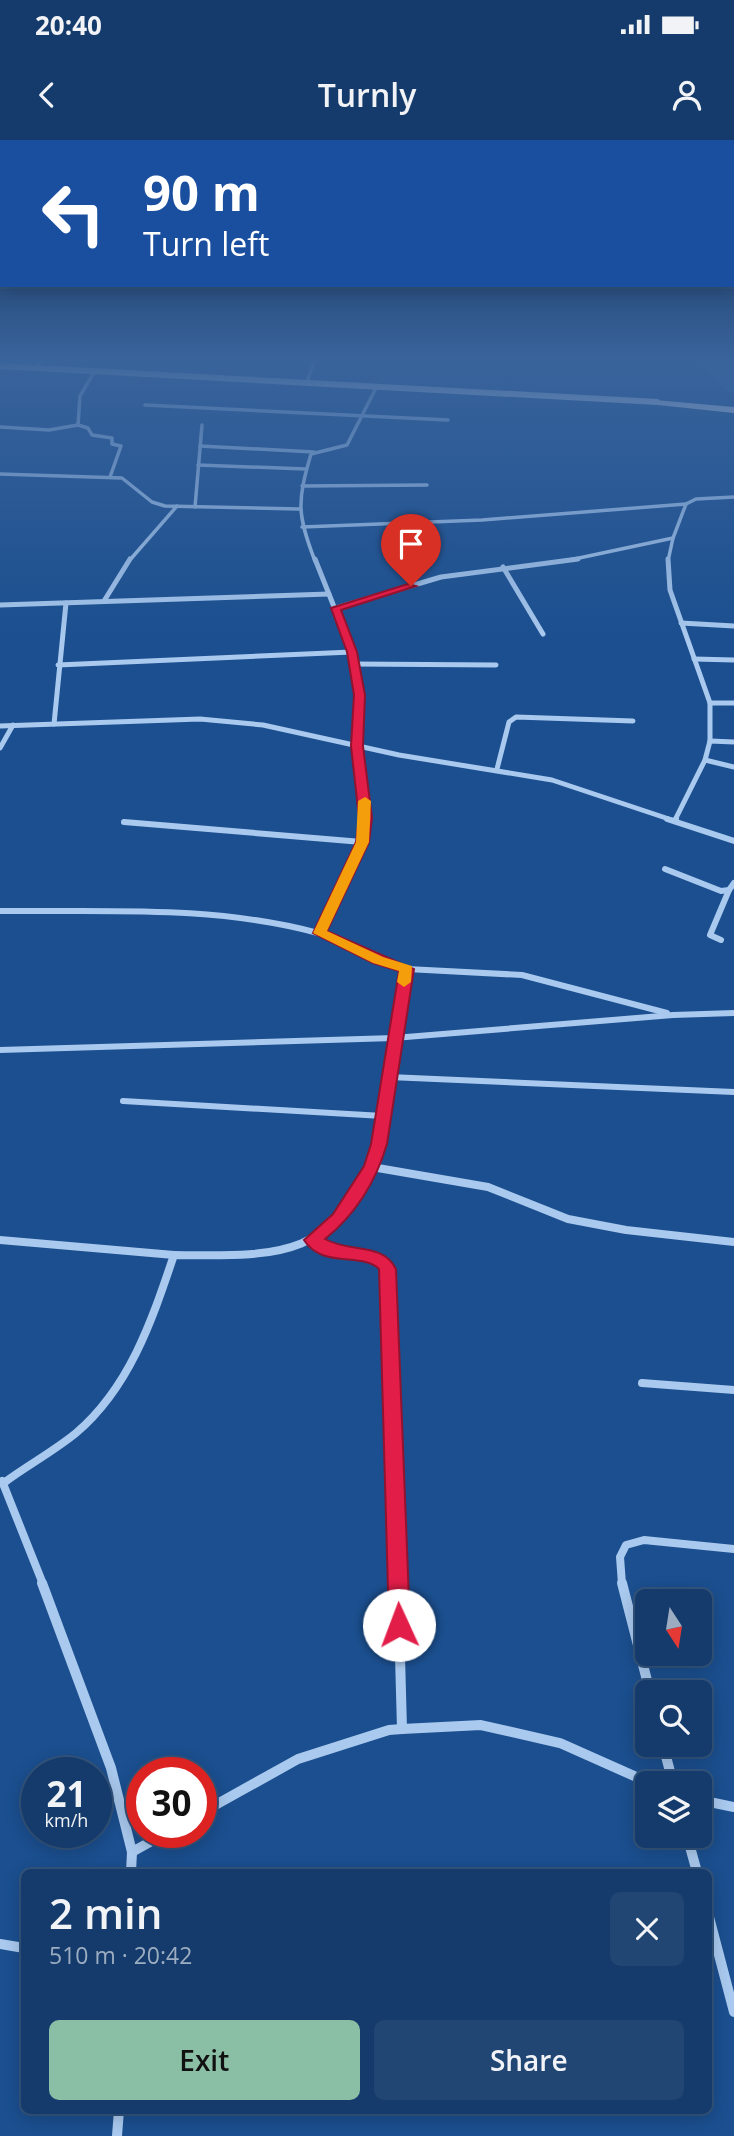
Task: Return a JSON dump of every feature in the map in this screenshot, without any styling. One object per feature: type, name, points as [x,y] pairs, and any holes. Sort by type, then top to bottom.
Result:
[{"type":"street","points":[[110,477],[119,451]]},
{"type":"street","points":[[195,507],[199,451]]},
{"type":"street","points":[[298,451],[319,451]]},
{"type":"street","points":[[314,452],[306,469],[299,509],[302,527],[352,652],[360,695],[357,746],[364,786],[362,842],[320,933]]},
{"type":"street","points":[[198,465],[306,469]]},
{"type":"street","points":[[0,474],[110,477],[130,482],[152,504],[299,509]]},
{"type":"street","points":[[302,486],[427,485]]},
{"type":"street","points":[[302,527],[482,520],[686,504],[696,499],[734,497]]},
{"type":"street","points":[[675,821],[705,760],[710,741],[710,703],[670,590],[668,561],[673,538],[686,504]]},
{"type":"street","points":[[104,601],[134,552],[177,506]]},
{"type":"street","points":[[336,608],[441,578],[503,567],[591,557],[673,538]]},
{"type":"street","points":[[503,567],[543,634]]},
{"type":"street","points":[[0,605],[329,594]]},
{"type":"street","points":[[54,724],[66,603]]},
{"type":"street","points":[[681,623],[734,625]]},
{"type":"street","points":[[58,665],[352,652]]},
{"type":"street","points":[[694,659],[734,660]]},
{"type":"street","points":[[354,664],[496,664]]},
{"type":"street","points":[[710,703],[734,703]]},
{"type":"street","points":[[497,769],[509,722],[516,718],[633,721]]},
{"type":"street","points":[[0,726],[200,719],[263,725],[357,746],[552,780],[734,841]]},
{"type":"street","points":[[0,748],[13,725]]},
{"type":"street","points":[[710,741],[734,742]]},
{"type":"street","points":[[705,760],[734,767]]},
{"type":"street","points":[[124,822],[362,842]]},
{"type":"street","points":[[665,869],[720,891],[729,890]]},
{"type":"street","points":[[721,940],[710,935],[734,883]]},
{"type":"street","points":[[724,901],[734,903]]},
{"type":"street","points":[[0,911],[207,916],[320,933],[378,960],[407,969],[522,975],[673,1015]]},
{"type":"street","points":[[0,1240],[174,1255],[241,1255],[278,1251],[313,1240],[339,1219],[372,1167],[407,969]]},
{"type":"street","points":[[0,1051],[394,1038],[673,1015],[734,1013]]},
{"type":"street","points":[[388,1077],[734,1092]]},
{"type":"street","points":[[123,1101],[383,1116]]},
{"type":"street","points":[[372,1167],[488,1187],[568,1219],[626,1230],[734,1242]]},
{"type":"street","points":[[313,1240],[334,1253],[376,1258],[384,1262],[387,1269],[393,1374],[402,1729]]},
{"type":"street","points":[[131,1869],[132,1853],[111,1768],[2,1481],[78,1432],[125,1377],[151,1323],[174,1255]]},
{"type":"street","points":[[642,1383],[734,1390]]},
{"type":"street","points":[[647,1680],[620,1576],[620,1558],[626,1545],[643,1540],[734,1549]]},
{"type":"street","points":[[217,1804],[298,1759],[389,1730],[402,1729],[481,1725],[560,1743],[635,1776]]},
{"type":"street","points":[[712,1802],[734,1807]]},
{"type":"street","points":[[132,1853],[141,1848]]},
{"type":"street","points":[[690,1848],[696,1869]]},
{"type":"street","points":[[712,1928],[734,2012]]},
{"type":"street","points":[[0,1944],[21,1948]]},
{"type":"street","points":[[117,2136],[119,2114]]},
{"type":"slow traffic","points":[[365,801],[362,842],[320,933],[378,960],[407,969],[404,982]]},
{"type":"route","points":[[399,1625],[393,1374],[387,1269],[384,1262],[376,1258],[334,1253],[313,1240],[339,1219],[372,1167],[379,1144],[407,969],[378,960],[320,933],[362,842],[365,818],[364,786],[357,746],[360,695],[352,652],[336,608],[411,586]]}]
